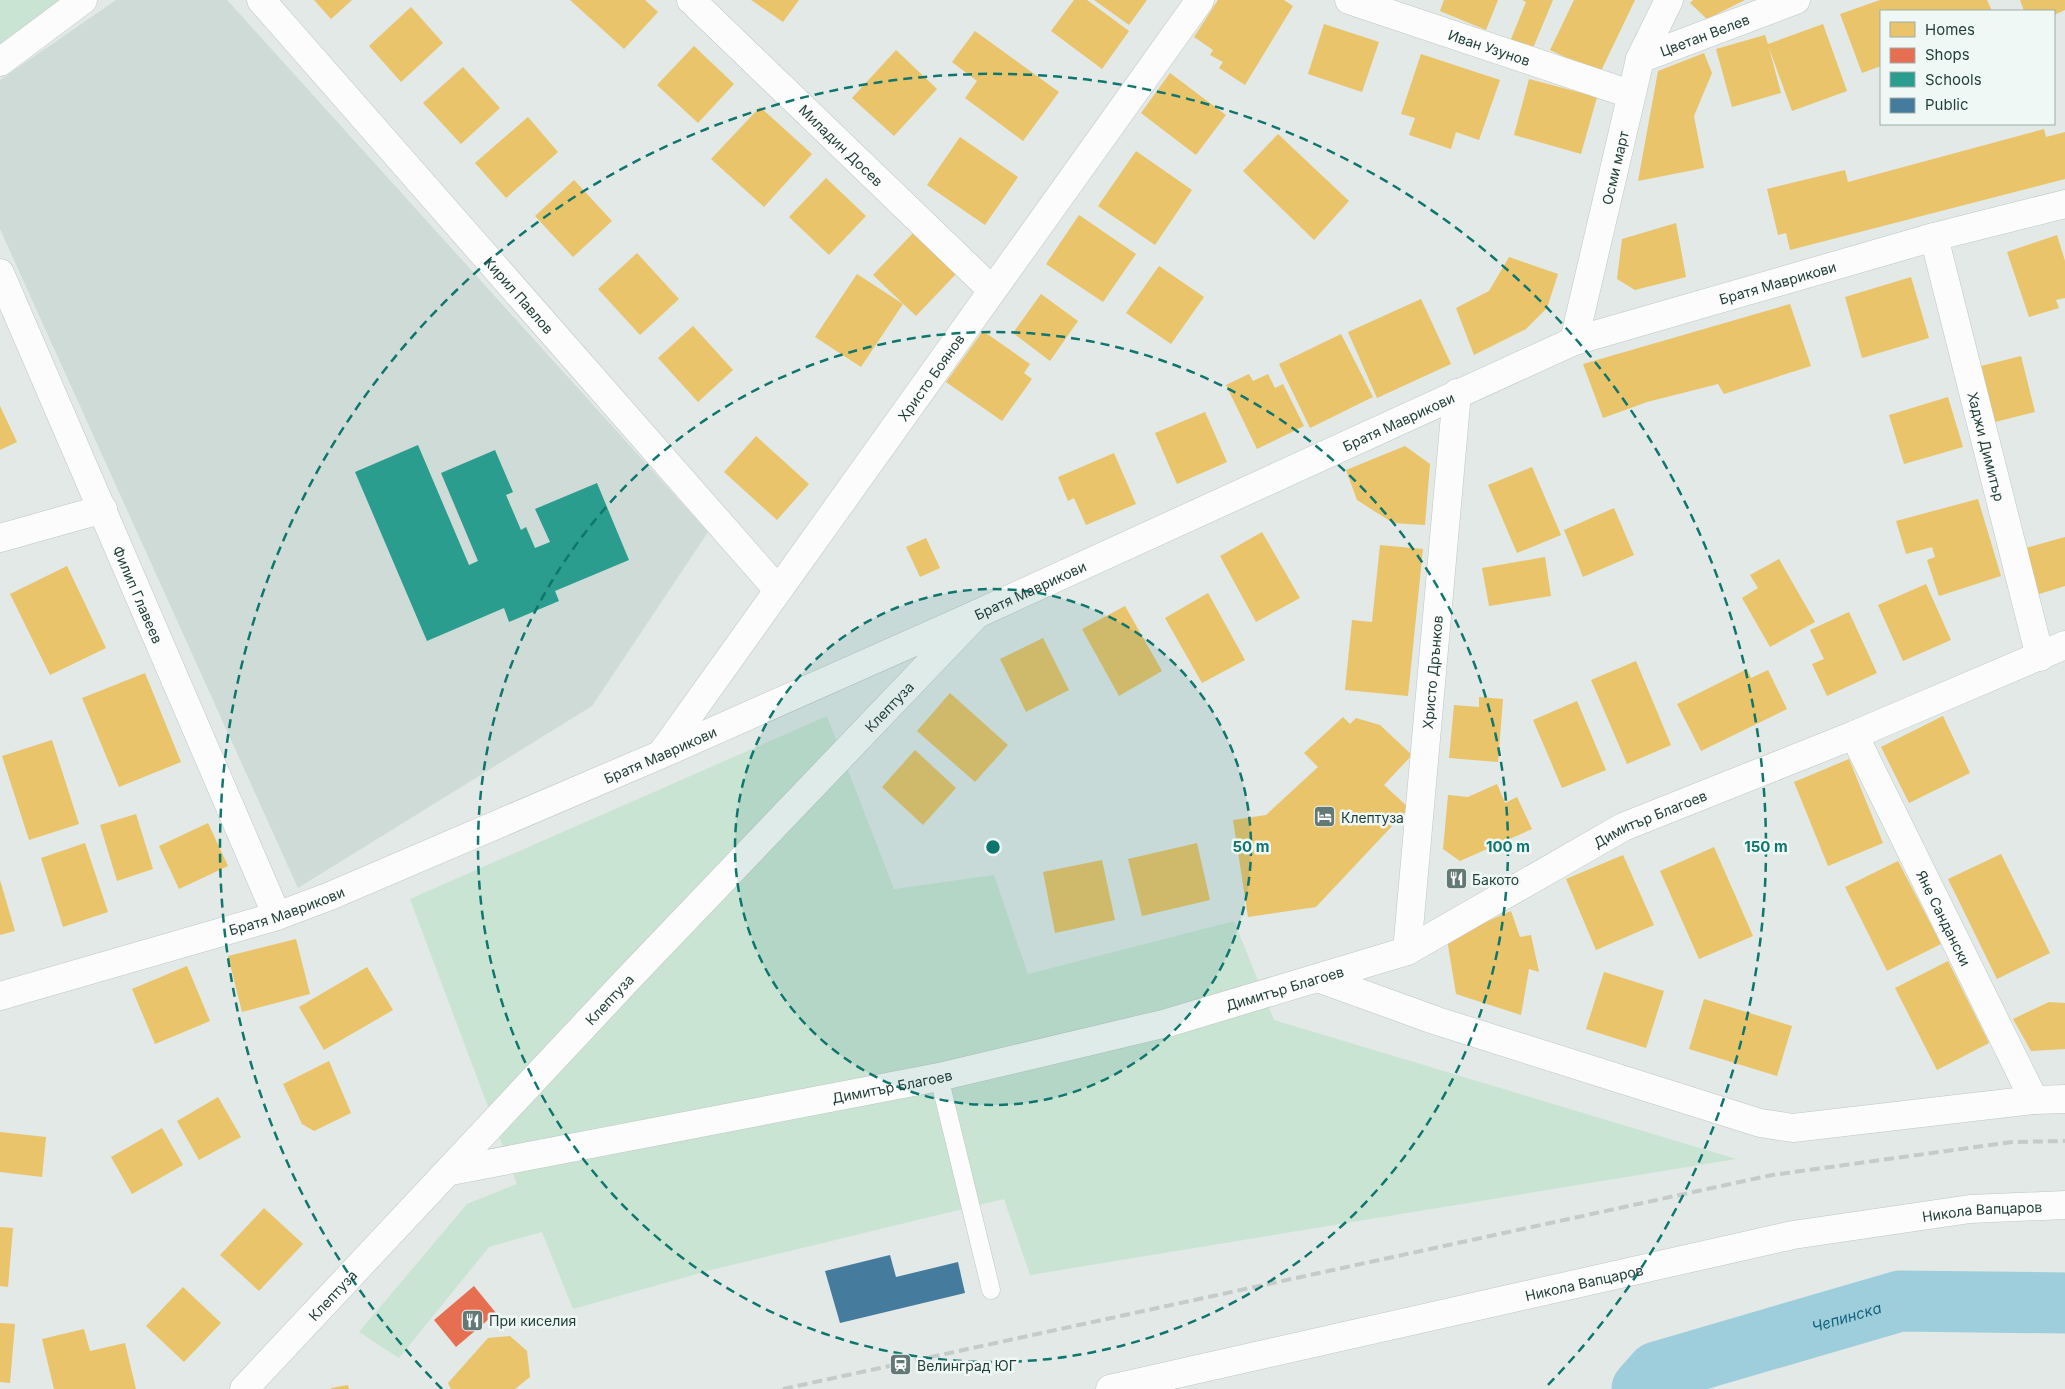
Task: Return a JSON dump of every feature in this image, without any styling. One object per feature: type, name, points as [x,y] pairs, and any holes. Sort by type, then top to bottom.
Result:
[{"type":"street","points":[[0,62],[83,0]]},
{"type":"street","name":"Кирил Павлов","points":[[261,0],[778,590]]},
{"type":"street","name":"Миладин Досев","points":[[691,0],[992,290]]},
{"type":"street","name":"Христо Боянов","points":[[662,754],[1200,0]]},
{"type":"street","name":"Иван Узунов","points":[[1349,0],[1630,94]]},
{"type":"street","name":"Осми март","points":[[1574,341],[1630,94],[1640,59],[1669,0]]},
{"type":"street","name":"Цветан Велев","points":[[1640,59],[1796,0]]},
{"type":"street","name":"Братя Маврикови","points":[[0,996],[278,916],[330,896],[662,754],[977,614],[1574,341],[1934,237],[2065,204]]},
{"type":"street","name":"Хаджи Димитър","points":[[1934,237],[2040,657]]},
{"type":"street","name":"Филип Главеев","points":[[0,273],[278,916]]},
{"type":"street","name":"Христо Дрънков","points":[[1408,951],[1457,393]]},
{"type":"street","points":[[0,538],[103,508]]},
{"type":"street","name":"Клептуза","points":[[244,1389],[627,980],[977,614]]},
{"type":"street","name":"Димитър Благоев","points":[[450,1171],[939,1076],[1167,1023],[1408,951],[1623,827],[1854,736],[2065,645]]},
{"type":"street","name":"Яне Сандански","points":[[1854,736],[2034,1100]]},
{"type":"street","points":[[1318,978],[1437,1022],[1760,1123],[1793,1128],[2034,1100],[2065,1099]]},
{"type":"street","name":"Никола Вапцаров","points":[[1110,1389],[1793,1235],[1970,1209],[2065,1205]]},
{"type":"lane","points":[[939,1076],[991,1290]]},
{"type":"shaded area","points":[[116,0],[227,0],[708,532],[592,706],[298,888],[0,229],[0,80]]},
{"type":"green space","points":[[0,0],[74,0],[0,52]]},
{"type":"green space","points":[[827,716],[894,889],[994,875],[1028,974],[1234,921],[1274,1020],[1736,1159],[1030,1275],[1004,1199],[711,1270],[573,1309],[542,1232],[489,1247],[399,1358],[359,1332],[467,1204],[517,1184],[410,899]]},
{"type":"building: Homes","points":[[314,0],[352,0],[331,19]]},
{"type":"building: Homes","points":[[570,0],[645,0],[658,12],[624,49]]},
{"type":"building: Homes","points":[[751,0],[799,0],[783,22]]},
{"type":"building: Homes","points":[[1074,0],[1087,0],[1129,31],[1102,69],[1051,31]]},
{"type":"building: Homes","points":[[1094,0],[1147,0],[1129,25]]},
{"type":"building: Homes","points":[[1218,0],[1284,0],[1293,6],[1245,85],[1219,68],[1223,62],[1210,55],[1213,50],[1194,37]]},
{"type":"building: Homes","points":[[1444,0],[1498,0],[1486,30],[1440,11]]},
{"type":"building: Homes","points":[[1522,0],[1553,0],[1533,48],[1511,39],[1526,2]]},
{"type":"building: Homes","points":[[1574,0],[1635,0],[1600,73],[1550,50]]},
{"type":"building: Homes","points":[[1693,0],[1745,0],[1707,19],[1690,3]]},
{"type":"building: Homes","points":[[1880,0],[1987,0],[1992,10],[1880,10],[1880,66],[1862,73],[1840,14]]},
{"type":"building: Homes","points":[[2020,0],[2065,0],[2065,10],[2055,15],[2055,10],[2024,10]]},
{"type":"building: Homes","points":[[411,7],[443,43],[401,82],[369,46]]},
{"type":"building: Homes","points":[[1324,24],[1379,42],[1362,92],[1308,74]]},
{"type":"building: Homes","points":[[1823,24],[1847,91],[1792,111],[1769,48],[1781,93],[1732,107],[1716,49],[1765,35],[1768,44]]},
{"type":"building: Homes","points":[[975,31],[1059,92],[1023,141],[965,98],[977,81],[952,62]]},
{"type":"building: Homes","points":[[694,46],[734,84],[698,123],[657,85]]},
{"type":"building: Homes","points":[[896,50],[937,89],[894,136],[852,98]]},
{"type":"building: Homes","points":[[1704,53],[1712,73],[1694,116],[1704,168],[1638,181],[1658,71]]},
{"type":"building: Homes","points":[[1421,54],[1500,80],[1479,140],[1456,132],[1451,149],[1409,135],[1415,118],[1401,114]]},
{"type":"building: Homes","points":[[463,67],[500,108],[461,144],[423,103]]},
{"type":"building: Homes","points":[[1170,73],[1226,115],[1196,155],[1141,113]]},
{"type":"building: Homes","points":[[1529,79],[1597,97],[1581,154],[1514,135]]},
{"type":"building: Homes","points":[[760,107],[812,154],[764,207],[711,159]]},
{"type":"building: Homes","points":[[528,117],[558,152],[506,198],[475,163]]},
{"type":"building: Homes","points":[[2044,129],[2046,137],[2065,132],[2065,179],[1790,250],[1786,233],[1778,235],[1767,189],[1845,170],[1848,182]]},
{"type":"building: Homes","points":[[1278,134],[1349,201],[1314,240],[1243,171]]},
{"type":"building: Homes","points":[[960,137],[1018,177],[985,225],[927,185]]},
{"type":"building: Homes","points":[[1136,151],[1192,190],[1155,245],[1098,206]]},
{"type":"building: Homes","points":[[826,178],[866,216],[829,255],[789,217]]},
{"type":"building: Homes","points":[[574,180],[612,221],[573,257],[535,216]]},
{"type":"building: Homes","points":[[1079,215],[1136,254],[1103,302],[1046,264]]},
{"type":"building: Homes","points":[[1676,223],[1686,277],[1635,290],[1617,279],[1622,239]]},
{"type":"building: Homes","points":[[913,233],[956,274],[916,316],[873,275]]},
{"type":"building: Homes","points":[[2057,235],[2065,261],[2065,298],[2056,300],[2059,308],[2029,317],[2007,252]]},
{"type":"building: Homes","points":[[637,253],[679,299],[640,335],[598,289]]},
{"type":"building: Homes","points":[[1509,257],[1558,274],[1547,308],[1526,329],[1474,355],[1456,308],[1489,291]]},
{"type":"building: Homes","points":[[1159,266],[1204,297],[1171,344],[1126,313]]},
{"type":"building: Homes","points":[[857,274],[903,304],[861,367],[815,337]]},
{"type":"building: Homes","points":[[1911,277],[1929,338],[1862,358],[1845,297]]},
{"type":"building: Homes","points":[[1041,294],[1078,321],[1050,361],[1013,333]]},
{"type":"building: Homes","points":[[1421,299],[1451,364],[1377,398],[1348,332]]},
{"type":"building: Homes","points":[[1790,304],[1811,366],[1724,394],[1718,384],[1647,402],[1603,418],[1583,364]]},
{"type":"building: Homes","points":[[693,326],[733,370],[698,402],[658,358]]},
{"type":"building: Homes","points":[[983,331],[1030,364],[1024,373],[1032,379],[1002,421],[946,382]]},
{"type":"building: Homes","points":[[1341,334],[1373,397],[1310,428],[1279,364]]},
{"type":"building: Homes","points":[[2021,356],[2035,412],[1991,423],[1977,367]]},
{"type":"building: Homes","points":[[1249,374],[1253,381],[1268,374],[1275,388],[1283,384],[1304,426],[1257,449],[1226,385]]},
{"type":"building: Homes","points":[[1948,397],[1963,447],[1904,464],[1889,415]]},
{"type":"building: Homes","points":[[0,406],[17,442],[0,450]]},
{"type":"building: Homes","points":[[1205,412],[1227,462],[1177,484],[1155,433]]},
{"type":"building: Homes","points":[[756,436],[809,484],[777,520],[724,472]]},
{"type":"building: Homes","points":[[1405,446],[1430,464],[1425,525],[1393,523],[1357,500],[1346,470]]},
{"type":"building: Homes","points":[[1114,453],[1136,504],[1086,525],[1074,498],[1068,501],[1058,477]]},
{"type":"building: Homes","points":[[1532,467],[1561,535],[1517,553],[1488,485]]},
{"type":"building: Homes","points":[[1978,499],[2001,576],[1939,596],[1927,560],[1935,557],[1932,547],[1906,554],[1896,521]]},
{"type":"building: Homes","points":[[1614,508],[1634,555],[1583,577],[1564,530]]},
{"type":"building: Homes","points":[[1262,532],[1300,598],[1256,622],[1220,556]]},
{"type":"building: Homes","points":[[2065,537],[2065,586],[2039,594],[2026,548]]},
{"type":"building: Homes","points":[[926,538],[940,568],[920,577],[906,547]]},
{"type":"building: Homes","points":[[1380,545],[1423,549],[1408,696],[1345,690],[1352,620],[1372,622]]},
{"type":"building: Homes","points":[[1545,557],[1551,596],[1489,606],[1482,568]]},
{"type":"building: Homes","points":[[1779,559],[1815,622],[1770,647],[1742,598],[1758,588],[1750,575]]},
{"type":"building: Homes","points":[[67,566],[106,648],[50,675],[10,594]]},
{"type":"building: Homes","points":[[1926,584],[1951,640],[1903,661],[1878,605]]},
{"type":"building: Homes","points":[[1208,593],[1245,660],[1202,683],[1165,618]]},
{"type":"building: Homes","points":[[1125,606],[1162,671],[1119,696],[1082,629]]},
{"type":"building: Homes","points":[[1849,612],[1877,673],[1827,696],[1812,664],[1824,659],[1810,630]]},
{"type":"building: Homes","points":[[1043,638],[1069,690],[1026,712],[1000,659]]},
{"type":"building: Homes","points":[[1636,661],[1671,745],[1627,764],[1591,680]]},
{"type":"building: Homes","points":[[1747,669],[1751,678],[1768,670],[1787,709],[1701,751],[1677,704]]},
{"type":"building: Homes","points":[[145,673],[181,762],[119,787],[82,698]]},
{"type":"building: Homes","points":[[950,693],[1008,745],[975,782],[917,731]]},
{"type":"building: Homes","points":[[1479,697],[1503,699],[1498,762],[1449,758],[1454,705],[1479,707]]},
{"type":"building: Homes","points":[[1577,701],[1606,770],[1562,788],[1533,720]]},
{"type":"building: Homes","points":[[1943,716],[1970,773],[1909,803],[1881,747]]},
{"type":"building: Homes","name":"Клептуза","points":[[1343,717],[1350,724],[1356,718],[1380,725],[1412,755],[1384,785],[1409,808],[1316,907],[1248,917],[1233,820],[1266,815],[1318,767],[1304,753]]},
{"type":"building: Homes","points":[[52,740],[79,824],[29,840],[2,756]]},
{"type":"building: Homes","points":[[915,750],[956,788],[923,825],[882,787]]},
{"type":"building: Homes","points":[[1849,759],[1883,843],[1828,866],[1794,782]]},
{"type":"building: Homes","points":[[1497,784],[1505,803],[1517,797],[1532,829],[1460,861],[1443,849],[1448,795],[1468,797]]},
{"type":"building: Homes","points":[[136,814],[153,869],[117,881],[100,825]]},
{"type":"building: Homes","points":[[208,823],[228,866],[179,889],[159,846]]},
{"type":"building: Homes","points":[[85,843],[108,912],[63,927],[41,858]]},
{"type":"building: Homes","points":[[1197,843],[1210,900],[1142,916],[1128,859]]},
{"type":"building: Homes","points":[[1714,847],[1753,936],[1699,959],[1660,871]]},
{"type":"building: Homes","points":[[2001,854],[2050,953],[1997,979],[1948,879]]},
{"type":"building: Homes","points":[[1623,855],[1654,925],[1596,950],[1566,879]]},
{"type":"building: Homes","points":[[1102,860],[1115,920],[1055,933],[1043,872]]},
{"type":"building: Homes","points":[[1898,861],[1941,944],[1887,971],[1845,887]]},
{"type":"building: Homes","points":[[0,880],[15,931],[0,935]]},
{"type":"building: Homes","points":[[1511,911],[1520,937],[1531,935],[1539,972],[1529,969],[1521,1015],[1456,994],[1447,939]]},
{"type":"building: Homes","points":[[296,939],[310,994],[242,1012],[228,956]]},
{"type":"building: Homes","points":[[1948,961],[1989,1043],[1937,1070],[1895,988]]},
{"type":"building: Homes","points":[[187,966],[210,1021],[155,1044],[132,989]]},
{"type":"building: Homes","points":[[367,967],[393,1010],[324,1050],[299,1007]]},
{"type":"building: Homes","points":[[1604,972],[1664,991],[1646,1048],[1586,1029]]},
{"type":"building: Homes","points":[[1704,999],[1792,1026],[1777,1076],[1689,1049]]},
{"type":"building: Homes","points":[[2049,1002],[2065,1003],[2065,1049],[2031,1051],[2013,1019]]},
{"type":"building: Homes","points":[[329,1061],[351,1113],[314,1131],[302,1124],[283,1084]]},
{"type":"building: Homes","points":[[218,1097],[241,1137],[199,1160],[177,1121]]},
{"type":"building: Homes","points":[[162,1128],[183,1165],[132,1194],[111,1157]]},
{"type":"building: Homes","points":[[0,1132],[46,1137],[42,1177],[0,1172]]},
{"type":"building: Homes","points":[[264,1208],[303,1244],[259,1291],[220,1255]]},
{"type":"building: Homes","points":[[0,1227],[13,1228],[8,1287],[0,1286]]},
{"type":"building: Homes","points":[[183,1287],[221,1323],[184,1362],[146,1326]]},
{"type":"building: Homes","points":[[0,1323],[15,1324],[10,1383],[0,1382]]},
{"type":"building: Homes","points":[[84,1329],[90,1351],[125,1343],[136,1389],[54,1389],[42,1339]]},
{"type":"building: Homes","points":[[510,1336],[527,1351],[530,1377],[515,1389],[451,1389],[448,1383],[488,1338]]},
{"type":"building: Homes","points":[[348,1385],[349,1389],[331,1389],[331,1388]]},
{"type":"building: Shops","points":[[474,1286],[496,1313],[456,1347],[434,1320]]},
{"type":"building: Schools","points":[[418,445],[469,565],[478,561],[441,473],[495,450],[513,492],[506,495],[521,530],[526,527],[535,548],[550,542],[535,509],[597,483],[629,560],[555,591],[559,601],[509,622],[504,608],[427,641],[355,472]]},
{"type":"building: Public","points":[[890,1255],[896,1277],[958,1262],[965,1293],[840,1323],[825,1271]]},
{"type":"waterway","name":"Чепинска","points":[[1642,1389],[1657,1372],[1900,1301],[2065,1303]]},
{"type":"railway","points":[[783,1389],[1772,1175],[2012,1142],[2065,1141]]},
{"type":"place","name":"Клептуза","points":[[1325,817]]},
{"type":"place","name":"Бакото","points":[[1456,879]]},
{"type":"place","name":"При киселия","points":[[473,1320]]},
{"type":"place","name":"Велинград ЮГ","points":[[901,1365]]}]
